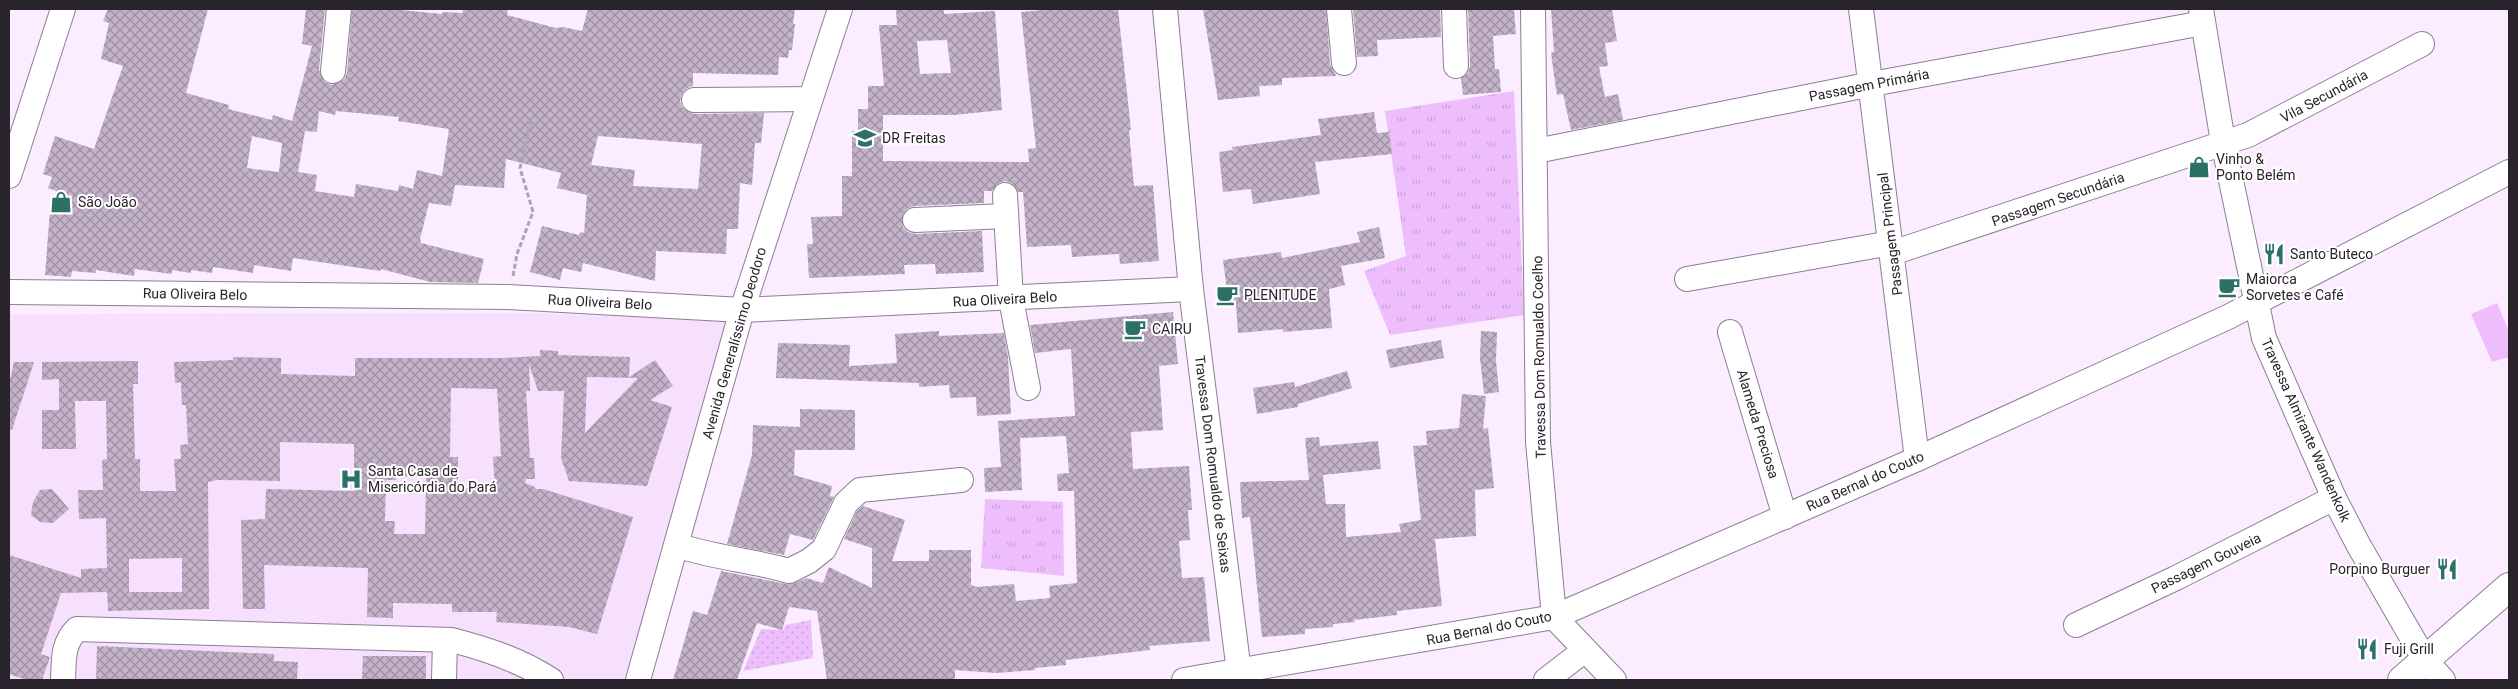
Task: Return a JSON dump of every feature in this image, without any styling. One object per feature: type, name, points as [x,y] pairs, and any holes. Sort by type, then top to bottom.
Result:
[{"type":"main road","points":[[2402,680],[2509,587]]},
{"type":"street","points":[[9,176],[63,9]]},
{"type":"street","points":[[333,71],[339,9]]},
{"type":"street","name":"Avenida Generalíssimo Deodoro","points":[[638,680],[742,310],[840,9]]},
{"type":"street","name":"Travessa Dom Romualdo de Seixas","points":[[1165,9],[1191,289],[1239,676]]},
{"type":"street","points":[[1338,9],[1344,63]]},
{"type":"street","points":[[1454,9],[1456,66]]},
{"type":"street","name":"Travessa Dom Romualdo Coelho","points":[[1533,9],[1538,442],[1554,617]]},
{"type":"street","name":"Passagem Principal","points":[[1861,9],[1872,84],[1917,459]]},
{"type":"street","name":"Passagem Primária","points":[[1536,152],[2202,16]]},
{"type":"street","name":"Travessa Almirante Wandenkolk","points":[[2202,16],[2223,142],[2264,338],[2334,498],[2382,588],[2425,660],[2443,680]]},
{"type":"street","name":"Vila Secundária","points":[[2223,142],[2248,135],[2268,126],[2422,44]]},
{"type":"street","points":[[694,100],[810,99]]},
{"type":"street","name":"Passagem Secundária","points":[[1687,279],[1892,248],[1991,222],[2223,142]]},
{"type":"street","name":"Rua Bernal do Couto","points":[[1184,680],[1239,676],[1554,617],[1917,459],[2256,303],[2509,172]]},
{"type":"street","points":[[915,220],[1006,205],[1011,298],[1028,388]]},
{"type":"street","name":"Rua Oliveira Belo","points":[[9,292],[508,297],[742,310],[1191,289]]},
{"type":"street","name":"Alameda Preciosa","points":[[1730,332],[1785,517]]},
{"type":"street","points":[[676,545],[707,555],[762,563],[789,570],[809,561],[824,549],[846,503],[860,490],[961,480]]},
{"type":"street","name":"Passagem Gouveia","points":[[2076,625],[2176,578],[2334,498]]},
{"type":"street","points":[[1554,617],[1614,680]]},
{"type":"street","points":[[63,680],[66,645],[68,639],[77,629],[445,640],[496,652],[544,679]]},
{"type":"street","points":[[444,680],[445,640]]},
{"type":"street","points":[[1546,680],[1585,650]]},
{"type":"path","points":[[508,297],[517,254],[533,212],[520,168],[531,120]]},
{"type":"shaded area","name":"Santa Casa de Misericórdia do Pará","points":[[521,313],[737,320],[637,680],[9,680],[9,314]]},
{"type":"green space","points":[[1514,91],[1524,315],[1390,335],[1364,271],[1406,256],[1385,111]]},
{"type":"green space","points":[[2497,303],[2509,332],[2509,357],[2492,362],[2471,314]]},
{"type":"green space","points":[[985,499],[1063,502],[1064,576],[981,568]]},
{"type":"green space","points":[[811,620],[813,658],[743,671],[761,629],[783,630],[786,625]]},
{"type":"building","points":[[108,9],[208,9],[186,93],[229,105],[228,109],[272,120],[273,115],[292,121],[312,46],[302,44],[306,9],[325,9],[319,70],[325,82],[332,85],[344,79],[347,73],[352,9],[390,9],[442,14],[443,12],[463,13],[463,9],[508,9],[507,15],[556,28],[563,27],[582,31],[588,9],[795,9],[792,50],[789,50],[788,58],[779,57],[778,75],[693,73],[693,86],[687,88],[682,94],[680,101],[682,107],[694,114],[764,113],[761,143],[755,143],[752,185],[740,183],[738,229],[727,229],[726,254],[656,251],[655,281],[583,263],[581,272],[563,268],[560,280],[530,272],[542,226],[579,235],[580,232],[584,233],[587,195],[557,188],[561,173],[506,159],[504,188],[455,185],[451,206],[429,203],[420,239],[421,243],[484,259],[478,283],[430,282],[381,269],[380,271],[293,258],[291,271],[254,265],[253,273],[213,267],[212,273],[191,270],[191,273],[172,270],[172,274],[135,269],[134,276],[96,270],[96,273],[72,271],[71,277],[45,275],[50,210],[56,191],[48,188],[52,177],[43,174],[55,136],[94,149],[123,66],[101,59],[109,23],[103,21]],"holes":[[[319,111],[335,115],[336,111],[399,117],[398,121],[449,129],[442,176],[417,170],[413,189],[399,185],[398,191],[356,184],[354,197],[315,191],[317,175],[298,172],[305,131],[317,132]],[[252,136],[282,143],[279,172],[247,168]],[[598,136],[702,144],[698,189],[633,186],[635,170],[591,165]]]},
{"type":"building","points":[[896,9],[944,9],[944,14],[995,11],[1002,110],[954,115],[883,115],[883,161],[1029,162],[1028,149],[1036,148],[1021,12],[1055,9],[1118,9],[1131,130],[1129,130],[1134,186],[1153,185],[1159,261],[1120,264],[1119,254],[1072,257],[1071,245],[1027,247],[1023,192],[1018,192],[1012,183],[1005,181],[997,184],[992,191],[984,191],[984,203],[914,206],[907,209],[903,214],[903,227],[908,232],[915,234],[982,231],[984,272],[936,274],[935,264],[904,265],[905,274],[809,278],[807,244],[813,244],[811,217],[842,216],[842,176],[852,176],[852,131],[858,131],[858,109],[868,109],[868,86],[884,86],[879,25],[897,25]],"holes":[[[947,40],[951,73],[920,74],[917,41]]]},
{"type":"building","points":[[1203,9],[1326,9],[1330,64],[1336,76],[1282,78],[1282,85],[1259,86],[1260,96],[1218,100]]},
{"type":"building","points":[[1353,9],[1440,9],[1441,37],[1377,40],[1378,56],[1357,57]]},
{"type":"building","points":[[1468,9],[1514,9],[1516,34],[1493,36],[1495,69],[1499,69],[1501,92],[1463,95],[1461,78],[1468,73],[1470,66]]},
{"type":"building","points":[[1551,9],[1612,9],[1617,41],[1605,43],[1608,66],[1599,67],[1605,97],[1618,94],[1623,120],[1571,130],[1563,94],[1557,95],[1551,53],[1554,52]]},
{"type":"building","points":[[1374,112],[1377,133],[1389,132],[1392,154],[1315,162],[1320,194],[1253,204],[1251,189],[1223,192],[1219,152],[1233,150],[1232,147],[1321,135],[1318,119]]},
{"type":"building","points":[[1379,227],[1385,258],[1341,266],[1345,285],[1329,289],[1332,328],[1283,332],[1283,329],[1238,333],[1236,305],[1229,306],[1223,260],[1281,252],[1282,258],[1360,242],[1357,232]]},
{"type":"building","points":[[1173,312],[1178,364],[1159,366],[1163,430],[1131,432],[1133,469],[1189,466],[1192,510],[1188,510],[1190,540],[1179,541],[1182,578],[1204,577],[1210,641],[1149,646],[1150,650],[1066,660],[1066,665],[1035,668],[1035,670],[997,673],[955,670],[955,680],[827,680],[817,611],[789,607],[782,630],[757,623],[737,680],[673,680],[693,611],[707,615],[721,571],[786,584],[795,583],[806,578],[823,583],[829,567],[872,588],[872,548],[844,539],[857,511],[863,506],[905,520],[892,561],[929,561],[929,550],[971,550],[971,585],[977,587],[1014,584],[1016,601],[1050,598],[1049,586],[1077,583],[1074,491],[1058,491],[1057,474],[1069,473],[1066,436],[1020,438],[1022,490],[985,492],[984,468],[1001,467],[998,421],[1075,416],[1071,349],[1035,353],[1030,325]]},
{"type":"building","points":[[939,331],[939,336],[1004,333],[1008,357],[1011,414],[977,416],[976,397],[950,398],[949,385],[919,387],[919,383],[776,378],[778,343],[850,345],[849,366],[897,363],[895,334]]},
{"type":"building","points":[[1481,331],[1497,332],[1496,361],[1499,392],[1484,394],[1480,358]]},
{"type":"building","points":[[1441,340],[1444,358],[1390,368],[1386,350]]},
{"type":"building","points":[[540,350],[558,351],[558,355],[630,357],[629,377],[655,360],[673,386],[650,400],[672,407],[647,486],[569,481],[561,458],[564,391],[538,391],[529,364],[530,391],[526,391],[530,458],[534,458],[535,479],[526,479],[525,483],[536,489],[543,489],[633,517],[597,634],[569,627],[496,622],[497,612],[452,612],[452,604],[393,603],[393,618],[367,617],[368,568],[264,565],[265,609],[243,609],[241,520],[265,519],[266,489],[354,491],[354,444],[280,442],[280,481],[217,480],[208,482],[209,609],[108,611],[107,592],[61,593],[41,654],[50,657],[42,680],[27,680],[9,674],[9,555],[81,578],[81,569],[107,568],[106,518],[79,519],[78,490],[103,490],[102,460],[107,459],[106,401],[75,401],[76,449],[42,449],[42,410],[59,410],[59,379],[42,380],[42,362],[138,361],[138,384],[133,384],[135,459],[140,459],[140,491],[176,491],[174,459],[181,459],[180,445],[188,444],[186,405],[182,405],[181,382],[175,383],[174,362],[233,360],[233,357],[281,358],[281,374],[355,376],[355,358],[503,358],[540,356]],"holes":[[[587,377],[638,378],[585,433]],[[451,388],[497,389],[501,456],[493,457],[495,488],[458,488],[458,457],[450,457]],[[396,476],[426,477],[425,534],[394,534],[395,521],[385,521],[386,480],[396,480]],[[182,558],[182,592],[129,592],[129,559]]]},
{"type":"building","points":[[14,362],[34,362],[12,430],[9,429],[9,384]]},
{"type":"building","points":[[1347,371],[1352,388],[1298,404],[1298,407],[1257,414],[1253,388],[1294,382],[1295,387]]},
{"type":"building","points":[[1462,394],[1486,396],[1483,429],[1488,428],[1494,488],[1475,490],[1476,536],[1435,539],[1442,606],[1397,611],[1397,615],[1354,620],[1355,622],[1333,624],[1333,627],[1305,629],[1305,634],[1262,637],[1250,517],[1242,518],[1240,482],[1309,480],[1305,438],[1319,437],[1320,446],[1378,441],[1381,469],[1323,475],[1326,504],[1345,504],[1346,537],[1401,532],[1399,524],[1421,520],[1413,446],[1427,445],[1426,431],[1459,428]]},
{"type":"building","points":[[800,409],[855,410],[855,450],[795,450],[794,475],[832,486],[830,496],[834,497],[813,540],[790,534],[784,555],[727,544],[752,455],[753,425],[800,427]]},
{"type":"building","points":[[52,489],[69,509],[53,523],[40,522],[31,515],[33,502],[40,490]]},
{"type":"building","points":[[97,646],[274,654],[274,661],[298,662],[297,680],[96,680]]},
{"type":"building","points":[[363,656],[426,656],[426,680],[362,680]]},
{"type":"place","name":"DR Freitas","points":[[865,138]]},
{"type":"place","name":"Vinho & Ponto Belém","points":[[2199,167]]},
{"type":"place","name":"São João","points":[[61,202]]},
{"type":"place","name":"Santo Buteco","points":[[2274,254]]},
{"type":"place","name":"Maiorca Sorvetes e Café","points":[[2229,287]]},
{"type":"place","name":"PLENITUDE","points":[[1227,295]]},
{"type":"place","name":"CAIRU","points":[[1135,329]]},
{"type":"place","name":"Santa Casa de Misericórdia do Pará","points":[[351,479]]},
{"type":"place","name":"Porpino Burguer","points":[[2447,569]]},
{"type":"place","name":"Fuji Grill","points":[[2367,649]]}]
